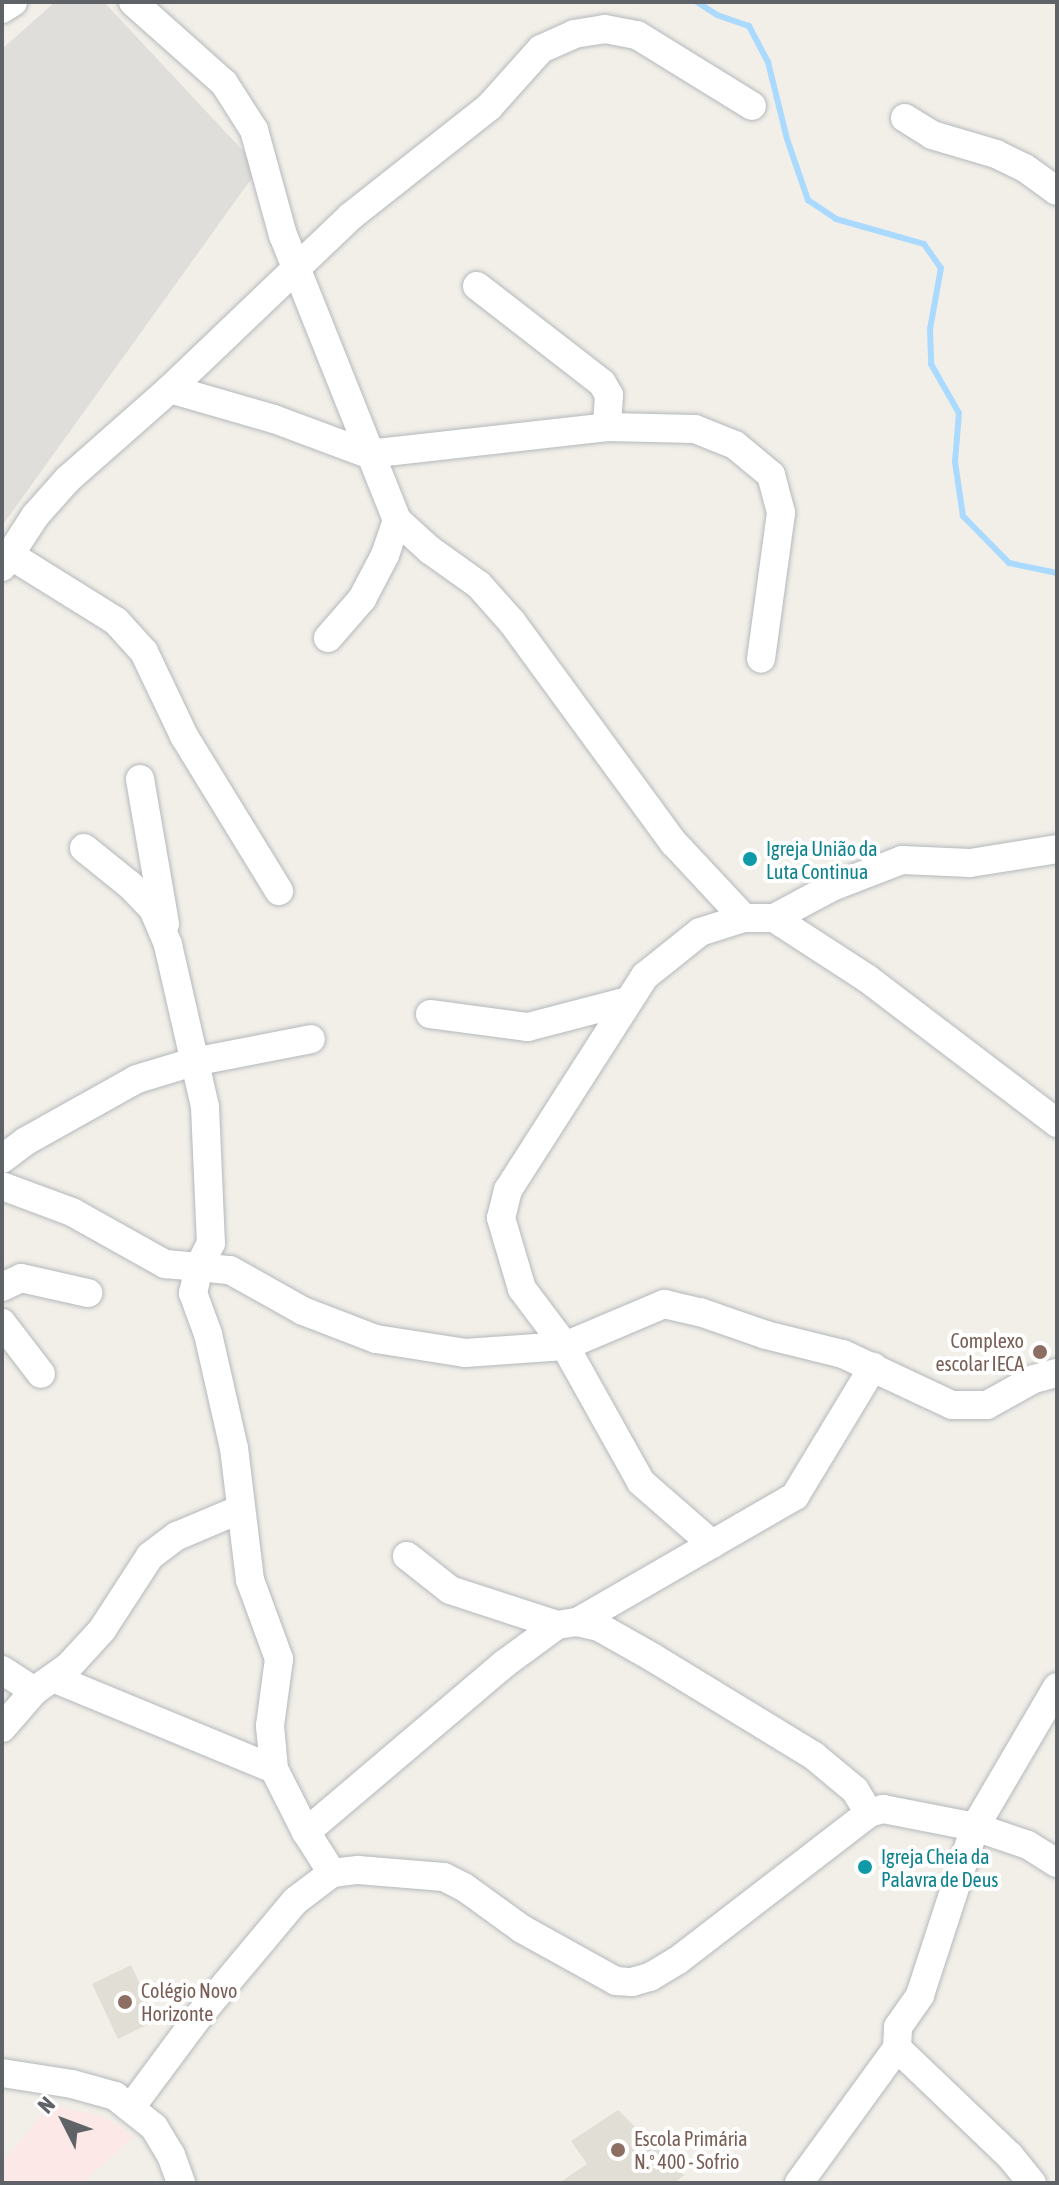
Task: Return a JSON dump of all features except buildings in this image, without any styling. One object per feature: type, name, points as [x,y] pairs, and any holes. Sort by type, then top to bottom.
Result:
[{"type":"street","points":[[2,9],[13,2]]},
{"type":"street","points":[[133,2],[224,83],[254,130],[283,235],[298,267],[368,454],[397,520],[430,550],[479,585],[512,622],[674,843],[744,918]]},
{"type":"street","points":[[279,891],[184,736],[144,652],[116,621],[6,561],[35,516],[68,479],[170,389],[351,216],[489,107],[541,49],[574,34],[605,29],[637,35],[752,106]]},
{"type":"street","points":[[905,118],[932,135],[996,154],[1056,188]]},
{"type":"street","points":[[477,286],[602,383],[609,395],[607,427]]},
{"type":"street","points":[[170,389],[274,419],[368,454],[607,427],[695,429],[735,445],[771,475],[781,513],[761,659]]},
{"type":"street","points":[[328,638],[362,599],[385,555],[397,520]]},
{"type":"street","points":[[140,779],[168,945],[205,1107],[211,1243],[199,1267],[193,1293],[208,1334],[234,1448],[250,1580],[279,1659],[270,1726],[274,1769],[306,1832],[332,1873]]},
{"type":"street","points":[[84,848],[153,909],[168,945]]},
{"type":"street","points":[[712,1544],[641,1482],[565,1346],[522,1289],[501,1218],[508,1190],[645,976],[700,932],[744,918],[774,918],[832,887],[902,860],[970,863],[1057,849]]},
{"type":"street","points":[[774,918],[868,979],[1057,1123]]},
{"type":"street","points":[[430,1014],[528,1027],[628,1001]]},
{"type":"street","points":[[2,1159],[26,1141],[137,1079],[193,1062],[311,1039]]},
{"type":"street","points":[[2,1186],[72,1212],[165,1264],[230,1270],[303,1311],[376,1339],[465,1353],[565,1346],[664,1304],[700,1312],[766,1335],[843,1354],[952,1405],[987,1405],[1034,1379],[1057,1373]]},
{"type":"street","points":[[2,1287],[21,1278],[88,1293]]},
{"type":"street","points":[[2,1323],[41,1374]]},
{"type":"street","points":[[306,1832],[504,1664],[567,1624],[795,1496],[873,1367]]},
{"type":"street","points":[[2,1728],[102,1630],[150,1556],[177,1536],[241,1509]]},
{"type":"street","points":[[407,1556],[450,1590],[567,1624],[599,1627],[739,1707],[801,1748],[855,1790],[869,1813]]},
{"type":"street","points":[[2,1670],[274,1769]]},
{"type":"street","points":[[799,2183],[897,2048],[898,2027],[920,1995],[975,1827],[1057,1687]]},
{"type":"street","points":[[132,2106],[198,2017],[295,1901],[332,1873],[358,1870],[444,1877],[464,1887],[522,1929],[616,1981],[632,1982],[650,1977],[677,1961],[869,1813],[883,1809],[975,1827],[1028,1845],[1057,1863]]},
{"type":"street","points":[[897,2048],[1010,2156],[1032,2183]]},
{"type":"street","points":[[2,2073],[97,2089],[132,2106],[154,2127],[171,2155],[181,2183]]},
{"type":"shaded area","points":[[55,2],[104,2],[259,168],[2,526],[2,49]]},
{"type":"shaded area","name":"Colégio Novo Horizonte","points":[[131,1965],[157,2020],[118,2039],[92,1984]]},
{"type":"shaded area","points":[[49,2105],[103,2116],[133,2137],[83,2183],[2,2183],[2,2164]]},
{"type":"shaded area","name":"Escola Primária N.º 400 - Sofrio","points":[[618,2110],[684,2175],[675,2183],[559,2183],[587,2164],[571,2141]]},
{"type":"waterway","points":[[697,2],[717,15],[749,26],[768,62],[787,139],[808,200],[836,219],[924,244],[941,268],[930,329],[931,364],[959,413],[955,462],[963,516],[1009,563],[1057,573]]},
{"type":"place","name":"Igreja União da Luta Continua","points":[[750,859]]},
{"type":"place","name":"Complexo escolar IECA","points":[[1040,1352]]},
{"type":"place","name":"Igreja Cheia da Palavra de Deus","points":[[865,1867]]},
{"type":"place","name":"Colégio Novo Horizonte","points":[[125,2002]]},
{"type":"place","name":"Escola Primária N.º 400 - Sofrio","points":[[618,2150]]}]
